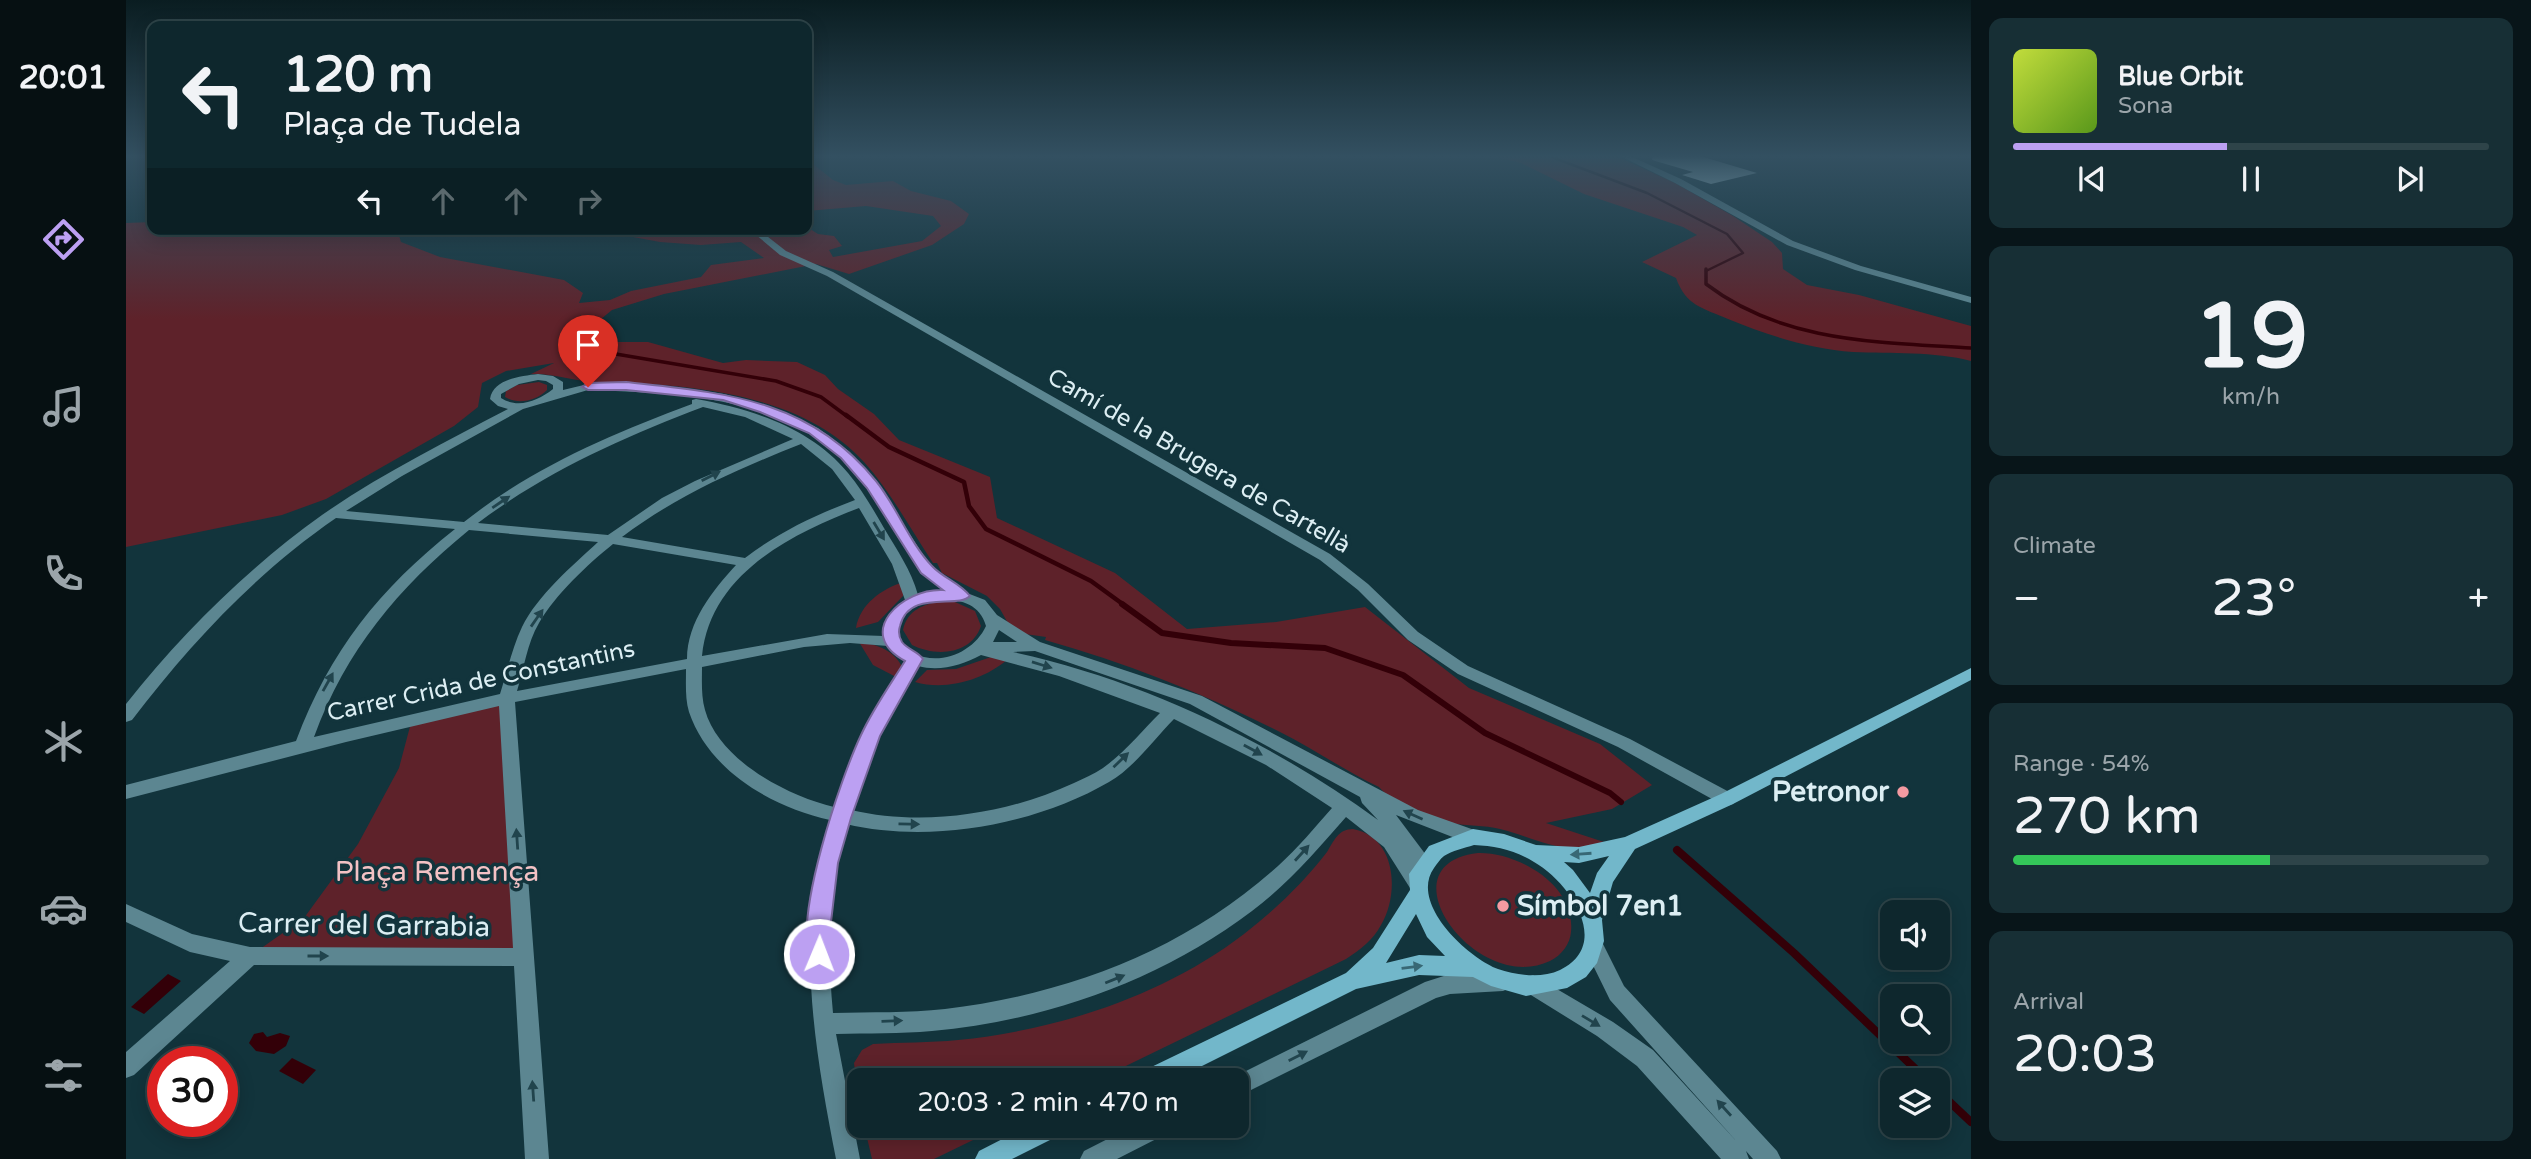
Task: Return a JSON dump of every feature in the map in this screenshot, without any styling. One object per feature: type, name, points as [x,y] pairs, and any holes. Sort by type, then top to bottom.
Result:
[{"type":"main road","points":[[1533,852],[1579,855],[1628,844],[1727,799],[1971,673]]},
{"type":"main road","points":[[1353,980],[1380,956],[1417,889],[1423,863],[1435,849],[1452,841],[1472,837],[1513,843],[1533,852],[1553,864],[1571,880],[1593,918]]},
{"type":"main road","points":[[1417,889],[1423,914],[1435,933],[1451,951],[1473,967],[1506,981],[1533,985],[1555,983],[1573,975],[1587,963],[1594,947],[1593,918],[1604,880],[1628,844]]},
{"type":"main road","points":[[1173,1068],[1353,980],[1419,965],[1473,967]]},
{"type":"main road","points":[[987,1159],[1030,1138]]},
{"type":"street","points":[[1731,210],[1790,243],[1812,259],[1971,308]]},
{"type":"street","name":"Camí de la Brugera de Cartellà","points":[[760,235],[783,253],[830,274],[1325,557],[1363,587],[1413,636],[1463,670],[1625,743],[1727,799]]},
{"type":"street","points":[[1790,243],[1971,300]]},
{"type":"street","points":[[1812,259],[1825,256]]},
{"type":"street","points":[[521,406],[500,404],[495,400],[496,393],[512,382],[524,378],[552,379],[588,387],[626,386],[724,397],[765,409],[814,430],[846,455],[872,485],[926,570],[961,596],[981,604],[992,619],[1036,646],[1196,700],[1357,788],[1412,814],[1472,837]]},
{"type":"street","points":[[547,399],[558,390],[559,384],[552,379]]},
{"type":"street","points":[[126,716],[171,660],[234,595],[334,514],[422,459],[521,406],[588,387]]},
{"type":"street","points":[[547,399],[626,395],[703,403],[738,411],[773,424],[829,459],[862,502],[918,600]]},
{"type":"street","points":[[303,745],[313,711],[348,650],[416,570],[468,526],[526,485],[619,436],[703,403]]},
{"type":"street","points":[[537,1159],[507,697],[530,625],[564,582],[610,539],[673,496],[729,467],[802,440]]},
{"type":"street","points":[[862,502],[786,534],[745,562],[718,592],[700,631],[691,662],[697,712],[730,763],[783,798],[841,818],[888,824],[937,825],[1025,811],[1105,776],[1172,710]]},
{"type":"street","points":[[334,514],[610,539],[745,562]]},
{"type":"street","points":[[918,600],[926,570]]},
{"type":"street","points":[[961,596],[943,594],[918,600],[895,616],[890,632],[893,642],[902,652],[915,659],[946,662],[978,650],[1036,646]]},
{"type":"street","name":"Carrer Crida de Constantins","points":[[126,793],[303,745],[507,697],[691,662],[850,637],[880,626],[895,616]]},
{"type":"street","points":[[978,650],[992,634],[992,619]]},
{"type":"street","name":"Carrer Crida de Constantins","points":[[850,637],[893,642]]},
{"type":"street","points":[[978,650],[1086,678],[1172,710],[1250,748],[1303,778],[1392,843],[1417,889]]},
{"type":"street","points":[[848,1159],[824,1024],[820,922],[827,863],[870,735],[915,659]]},
{"type":"street","points":[[1357,788],[1387,817],[1423,863]]},
{"type":"street","points":[[824,1024],[945,1019],[993,1011],[1086,990],[1134,971],[1192,943],[1236,913],[1284,873],[1344,807]]},
{"type":"street","name":"Carrer del Garrabia","points":[[126,913],[190,943],[250,956],[524,957]]},
{"type":"street","points":[[1594,947],[1617,993],[1769,1159]]},
{"type":"street","points":[[126,1067],[250,956]]},
{"type":"street","points":[[1249,1080],[1432,989],[1450,984],[1506,981]]},
{"type":"street","points":[[1533,985],[1646,1058],[1737,1159]]},
{"type":"street","points":[[1092,1159],[1134,1138]]},
{"type":"green space","points":[[893,210],[964,210],[969,214],[964,224],[932,245],[849,274],[816,264],[664,294],[612,310],[595,324],[598,332],[618,342],[648,342],[723,363],[746,360],[797,362],[825,375],[838,389],[874,414],[899,440],[990,477],[997,518],[1115,573],[1187,629],[1276,622],[1365,607],[1469,688],[1600,744],[1652,785],[1612,809],[1546,823],[1604,842],[1576,848],[1564,847],[1500,829],[1432,818],[1393,800],[1379,787],[1293,739],[1223,705],[1135,669],[1045,640],[1046,637],[1025,634],[1009,625],[1000,609],[987,596],[942,573],[883,486],[864,462],[839,439],[809,421],[777,407],[742,397],[670,386],[590,382],[531,374],[554,363],[506,371],[482,383],[478,407],[454,426],[326,499],[282,515],[126,547],[126,223],[147,222],[147,235],[399,235],[401,242],[440,257],[564,280],[583,293],[579,303],[610,300],[631,291],[701,277],[711,265],[764,258],[741,242],[701,245],[660,242],[622,235],[812,235],[812,230],[818,234],[834,236],[842,246],[829,250],[833,257],[922,241],[941,226],[933,216]]},
{"type":"green space","points":[[1632,210],[1723,210],[1772,242],[1782,253],[1783,269],[1807,285],[1859,295],[1971,326],[1971,361],[1927,354],[1853,352],[1821,348],[1773,336],[1711,312],[1690,300],[1676,278],[1642,262],[1697,235],[1683,227]]},
{"type":"green space","points":[[539,382],[547,385],[547,390],[538,397],[521,401],[505,397],[506,391],[517,385]]},
{"type":"green space","points":[[903,582],[903,596],[878,622],[856,628],[862,612],[873,599]]},
{"type":"green space","points":[[942,601],[955,602],[975,611],[981,626],[976,636],[961,648],[952,651],[932,651],[912,645],[903,630],[908,617],[923,606]]},
{"type":"green space","points":[[859,642],[879,647],[896,657],[903,669],[898,678],[873,665]]},
{"type":"green space","points":[[991,657],[1008,659],[988,673],[964,682],[939,685],[915,682],[927,670],[956,669]]},
{"type":"green space","name":"Plaça Remença","points":[[507,697],[525,957],[250,956],[304,918],[358,844],[399,768],[412,719]]},
{"type":"green space","points":[[1348,830],[1367,834],[1378,843],[1386,854],[1390,868],[1391,898],[1387,912],[1378,930],[1366,944],[1346,959],[1122,1068],[855,1068],[854,1063],[862,1050],[873,1044],[958,1040],[1033,1028],[1108,1006],[1144,992],[1213,956],[1244,934],[1278,906],[1318,863],[1340,833]]},
{"type":"green space","points":[[1478,853],[1510,858],[1541,874],[1554,886],[1570,915],[1571,932],[1567,945],[1558,956],[1550,961],[1522,967],[1494,960],[1469,945],[1450,924],[1438,901],[1438,879],[1450,862]]},
{"type":"green space","points":[[867,1138],[977,1138],[934,1159],[872,1159]]},
{"type":"shaded area","points":[[168,974],[181,981],[144,1014],[131,1007]]},
{"type":"shaded area","points":[[263,1032],[267,1037],[280,1033],[290,1036],[286,1046],[274,1054],[256,1051],[249,1043],[254,1034]]},
{"type":"shaded area","points":[[292,1058],[316,1070],[303,1084],[279,1071]]},
{"type":"waterway","points":[[1680,210],[1727,234],[1743,253],[1706,271]]},
{"type":"waterway","points":[[1706,271],[1706,284],[1736,303],[1799,329],[1867,341],[1971,348]]},
{"type":"waterway","points":[[577,338],[604,352],[776,381],[821,397],[848,417]]},
{"type":"waterway","points":[[846,415],[889,447],[964,482],[969,506],[986,529],[1091,581],[1124,605]]},
{"type":"waterway","points":[[1122,604],[1162,633],[1231,643],[1325,648],[1403,675],[1485,733],[1610,793],[1621,802]]},
{"type":"waterway","points":[[1677,850],[1794,953],[1914,1068]]},
{"type":"waterway","points":[[1950,1102],[1971,1122]]},
{"type":"place","name":"Petronor","points":[[1903,792]]},
{"type":"place","name":"Símbol 7en1","points":[[1503,906]]},
{"type":"route","points":[[588,387],[626,386],[724,397],[765,409],[814,430],[846,455],[872,485],[926,570],[961,596],[936,595],[918,600],[906,606],[892,621],[890,632],[893,642],[902,652],[915,659],[870,735],[841,818],[827,863],[819,954]]}]
